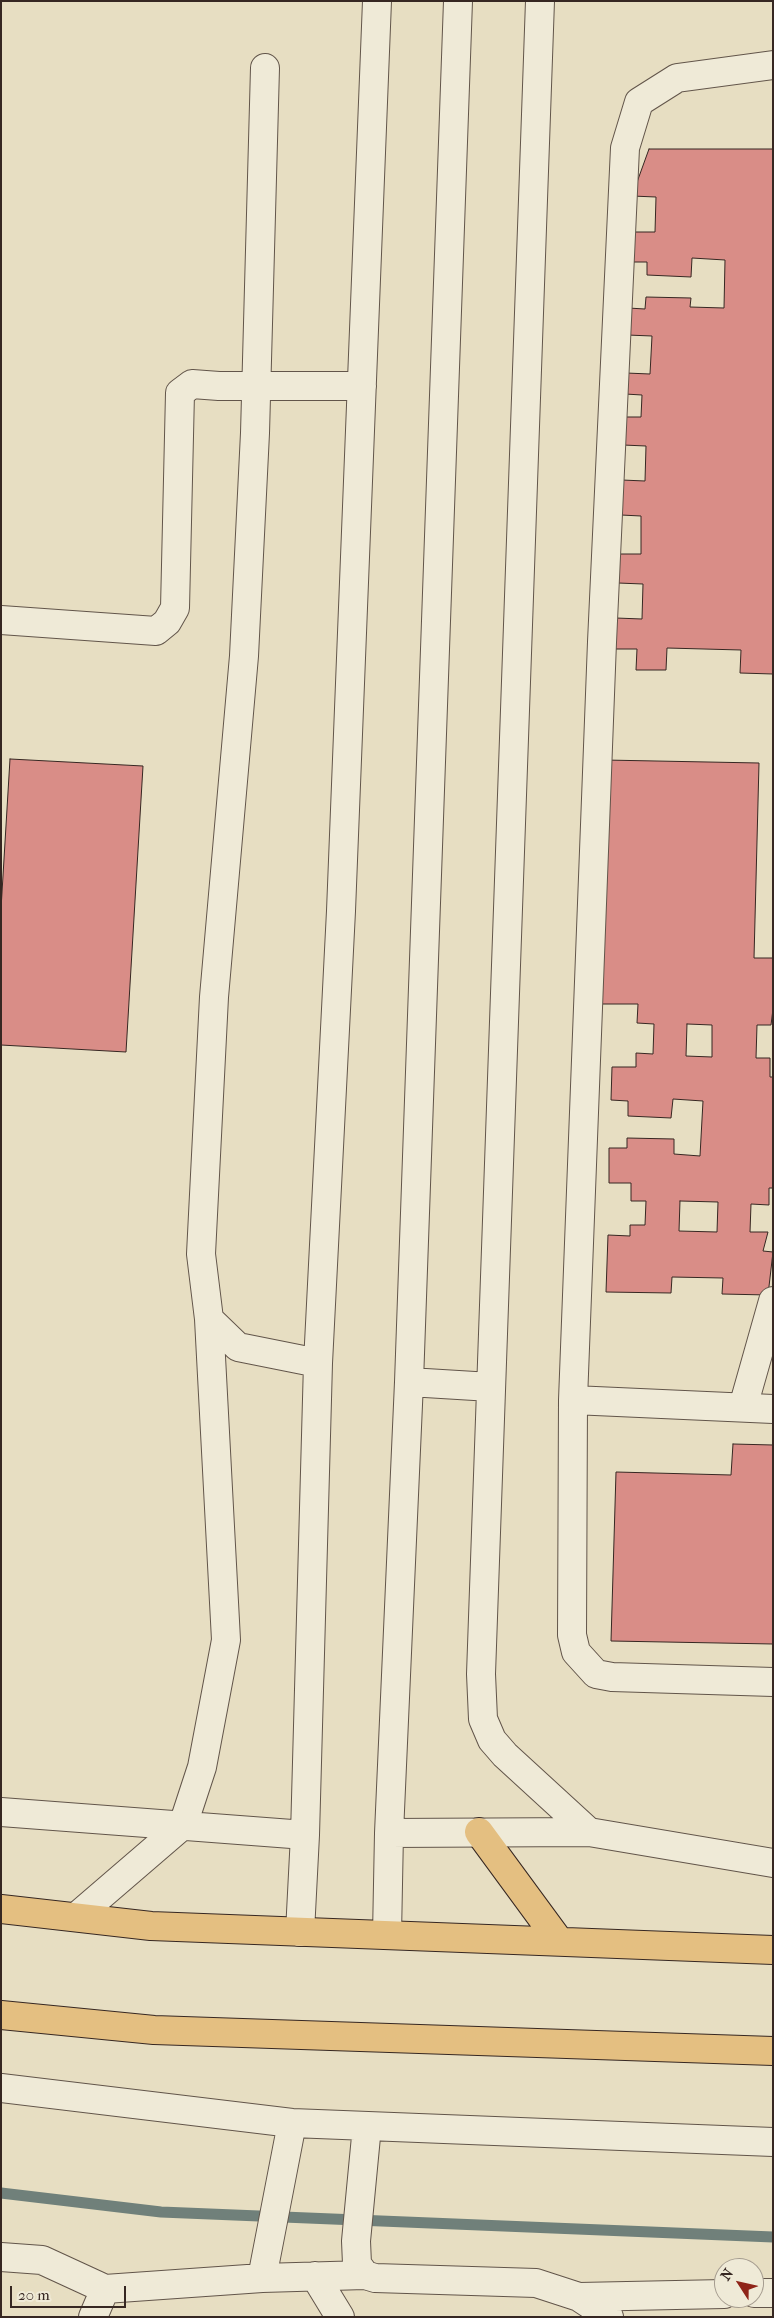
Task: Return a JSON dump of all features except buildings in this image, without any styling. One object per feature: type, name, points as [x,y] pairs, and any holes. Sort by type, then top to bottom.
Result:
[{"type":"main road","points":[[479,1832],[559,1942]]},
{"type":"main road","points":[[1,1909],[151,1926],[773,1950]]},
{"type":"main road","points":[[1,2015],[154,2030],[773,2050]]},
{"type":"street","points":[[300,1932],[305,1835],[318,1363],[341,911],[377,1]]},
{"type":"street","points":[[387,1935],[389,1832],[409,1382],[458,1]]},
{"type":"street","points":[[540,1],[481,1674],[482,1719],[492,1740],[505,1754],[589,1832]]},
{"type":"street","points":[[773,65],[677,78],[639,102],[625,148],[602,652],[574,1400],[572,1635],[576,1652],[596,1674],[612,1678],[773,1682]]},
{"type":"street","points":[[76,1917],[183,1825],[202,1767],[226,1640],[209,1319],[201,1254],[214,997],[244,656],[255,433],[265,68]]},
{"type":"street","points":[[1,620],[156,631],[167,622],[175,608],[180,393],[192,384],[362,386]]},
{"type":"street","points":[[743,1407],[773,1301]]},
{"type":"street","points":[[209,1319],[238,1347],[318,1363]]},
{"type":"street","points":[[409,1382],[491,1387]]},
{"type":"street","points":[[574,1400],[773,1409]]},
{"type":"street","points":[[1,1812],[305,1835]]},
{"type":"street","points":[[389,1832],[589,1832],[773,1863]]},
{"type":"street","points":[[1,2088],[292,2123],[773,2142]]},
{"type":"street","points":[[262,2278],[292,2123]]},
{"type":"street","points":[[365,2275],[357,2264],[356,2241],[367,2126]]},
{"type":"street","points":[[1,2257],[42,2260],[105,2289],[262,2278],[365,2275],[375,2278],[536,2283],[579,2296],[714,2294]]},
{"type":"street","points":[[315,2276],[340,2317]]},
{"type":"street","points":[[93,2317],[105,2289]]},
{"type":"street","points":[[579,2296],[609,2317]]},
{"type":"waterway","points":[[1,2193],[161,2212],[773,2237]]}]
